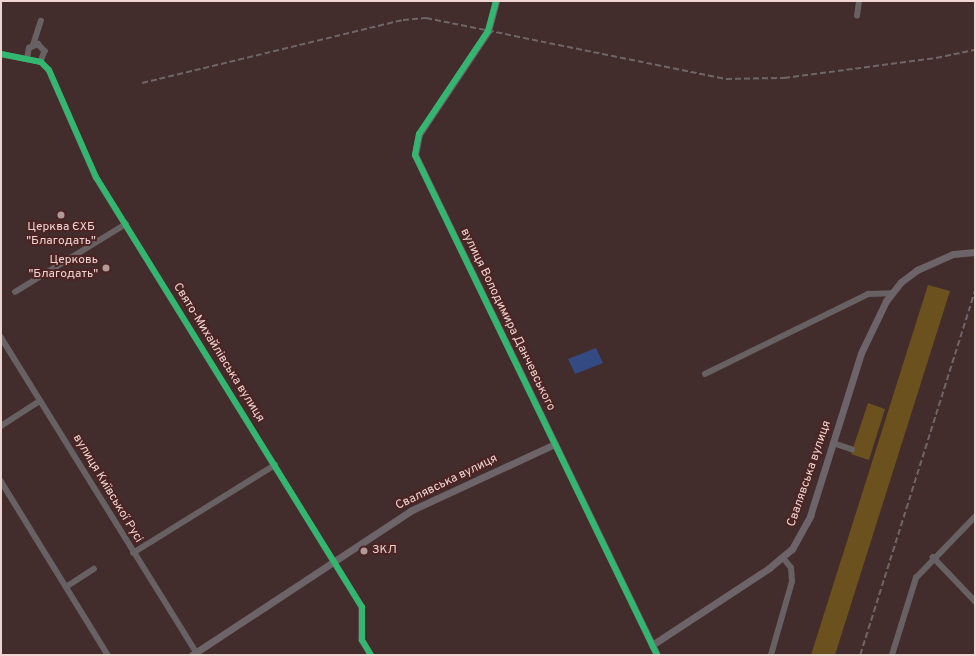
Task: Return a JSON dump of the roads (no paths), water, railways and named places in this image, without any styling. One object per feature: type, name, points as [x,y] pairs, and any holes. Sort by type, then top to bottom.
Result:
[{"type":"street","name":"вулиця Володимира Данчевського","points":[[496,1],[488,31],[419,134],[414,150],[657,655]]},
{"type":"street","points":[[857,16],[859,1]]},
{"type":"street","points":[[27,59],[27,50],[35,44],[37,31],[41,21]]},
{"type":"street","points":[[1,54],[41,62],[45,51],[35,44]]},
{"type":"street","name":"Свято-Михайлівська вулиця","points":[[41,62],[49,70],[89,163],[275,465],[336,560],[362,607],[362,640],[371,655]]},
{"type":"street","points":[[15,292],[126,224]]},
{"type":"street","name":"Свалявська вулиця","points":[[652,645],[783,558],[805,528],[861,354],[892,293],[910,275],[931,263],[975,252]]},
{"type":"street","points":[[705,374],[868,294],[892,293]]},
{"type":"street","name":"вулиця Київської Русі","points":[[1,337],[194,654]]},
{"type":"street","points":[[1,426],[40,401]]},
{"type":"street","name":"Свалявська вулиця","points":[[194,654],[412,510],[555,444]]},
{"type":"street","points":[[833,444],[852,449]]},
{"type":"street","points":[[133,553],[275,465]]},
{"type":"street","points":[[1,481],[108,655]]},
{"type":"street","points":[[892,655],[916,578],[933,558],[975,517]]},
{"type":"street","points":[[771,655],[792,582],[791,568],[783,558]]},
{"type":"street","points":[[933,558],[975,601]]},
{"type":"street","points":[[66,588],[94,569]]},
{"type":"water","points":[[596,348],[603,363],[575,374],[568,359]]},
{"type":"railway","points":[[142,83],[403,20],[426,18],[726,79],[784,78],[936,58],[975,50]]},
{"type":"railway","points":[[860,655],[975,291]]},
{"type":"place","name":"Церква ЄХБ \"Благодать\"","points":[[61,215]]},
{"type":"place","name":"Церковь \"Благодать\"","points":[[106,268]]},
{"type":"place","name":"ЗКЛ","points":[[364,551]]}]
